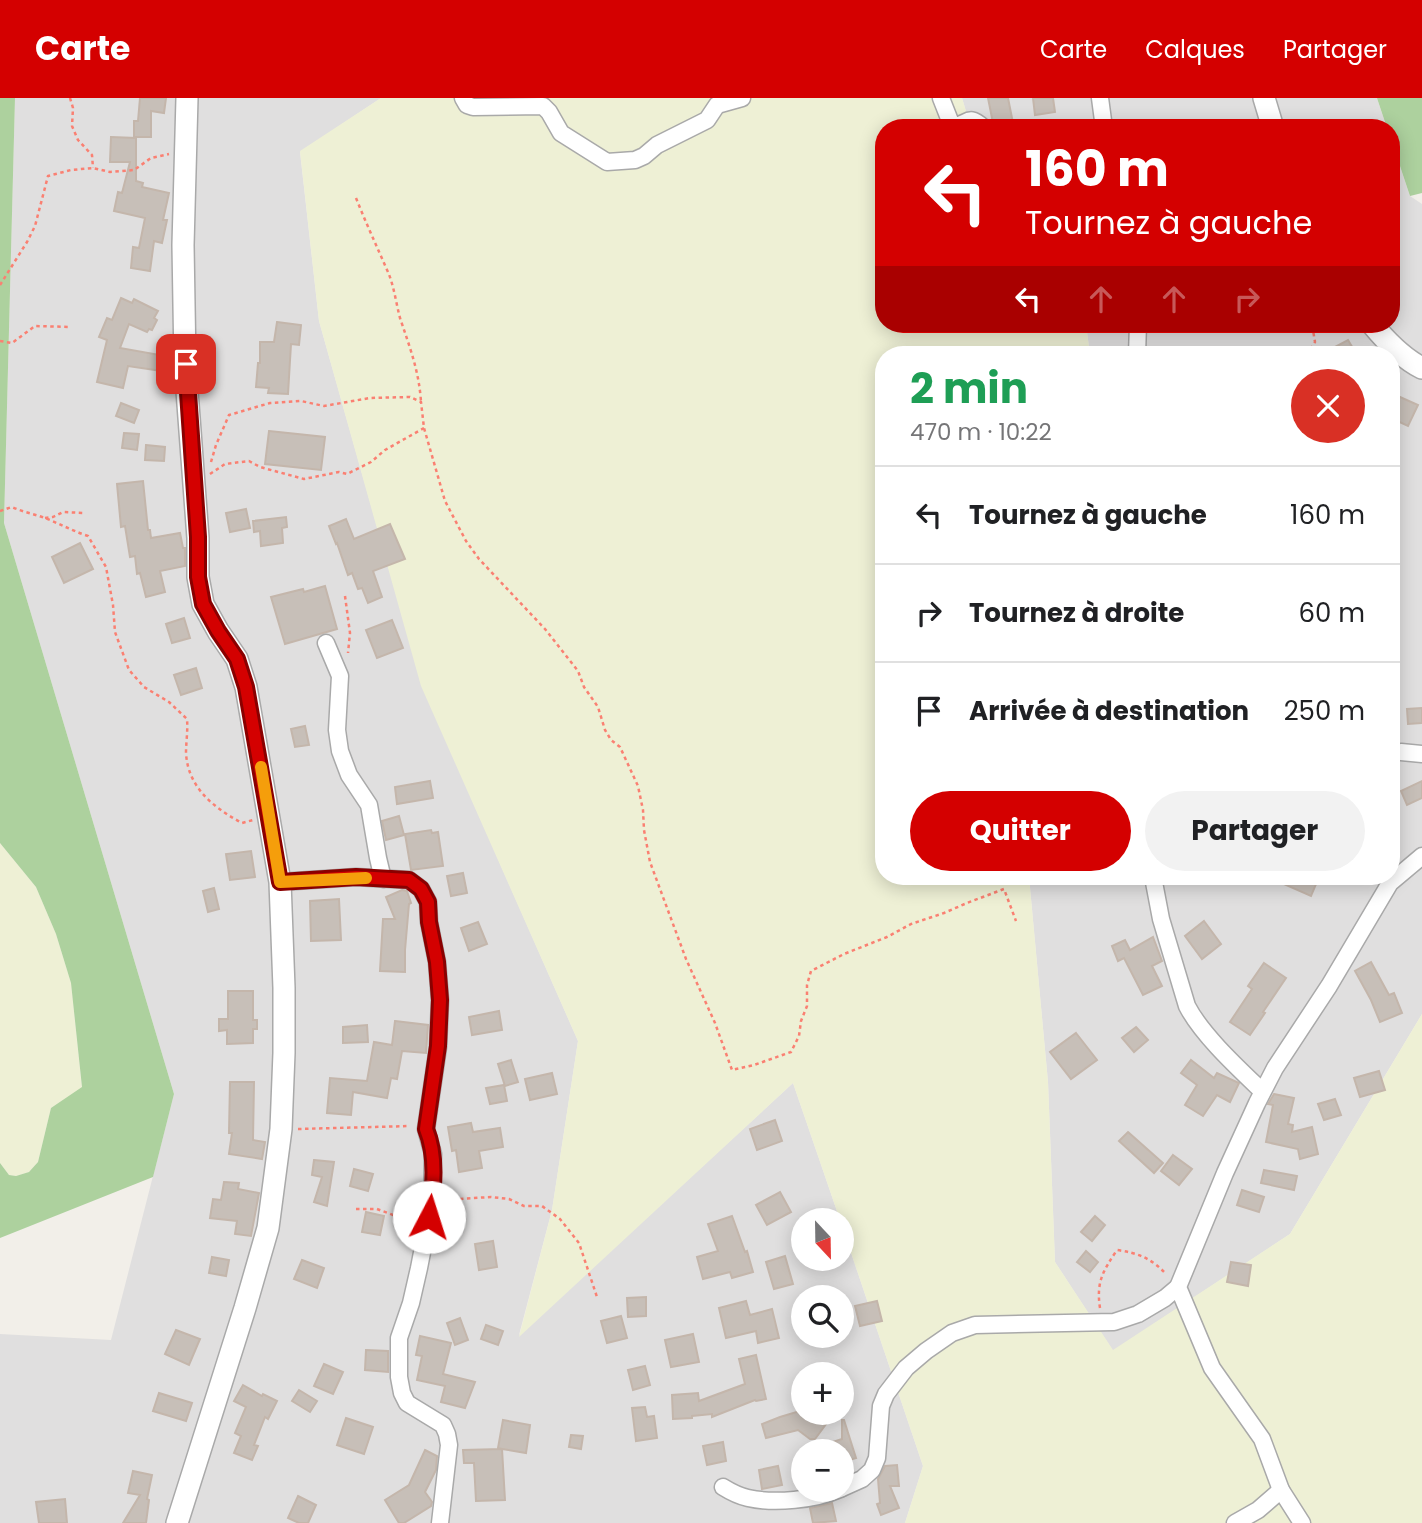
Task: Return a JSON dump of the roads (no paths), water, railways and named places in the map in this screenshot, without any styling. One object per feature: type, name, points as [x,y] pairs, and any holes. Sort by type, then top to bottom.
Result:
[{"type":"street","points":[[177,1523],[268,1228],[281,1129],[284,1053],[280,882],[270,815],[246,687],[237,659],[203,604],[198,577],[198,537],[186,364],[183,245],[187,98]]},
{"type":"street","points":[[463,98],[467,105],[473,107],[543,106],[550,112],[561,133],[607,162],[635,160],[644,156],[657,145],[708,120],[717,106],[743,98]]},
{"type":"street","points":[[941,98],[949,119]]},
{"type":"street","points":[[1100,98],[1103,119]]},
{"type":"street","points":[[1264,98],[1270,119]]},
{"type":"street","points":[[1379,333],[1393,346]]},
{"type":"street","points":[[1400,353],[1422,368]]},
{"type":"street","points":[[326,643],[340,676],[337,730],[340,751],[349,775],[369,805],[383,879]]},
{"type":"street","points":[[1401,752],[1422,754]]},
{"type":"street","points":[[1400,875],[1422,856]]},
{"type":"street","points":[[280,882],[356,877],[409,880],[421,889],[428,902],[440,1000],[438,1046],[426,1129],[433,1154],[432,1201],[411,1303],[399,1338],[399,1377],[407,1403],[443,1426],[447,1434],[449,1445],[440,1523]]},
{"type":"street","points":[[1155,885],[1161,919],[1187,1006],[1194,1018],[1237,1067],[1262,1091]]},
{"type":"street","points":[[854,1483],[872,1470],[877,1458],[881,1406],[886,1394],[906,1368],[952,1333],[975,1325],[1114,1321],[1138,1314],[1178,1287],[1262,1091],[1389,885]]},
{"type":"street","points":[[1178,1287],[1212,1368],[1262,1439],[1282,1490],[1302,1523]]},
{"type":"street","points":[[723,1488],[749,1499],[791,1500]]},
{"type":"street","points":[[1235,1523],[1258,1510],[1282,1490]]}]
